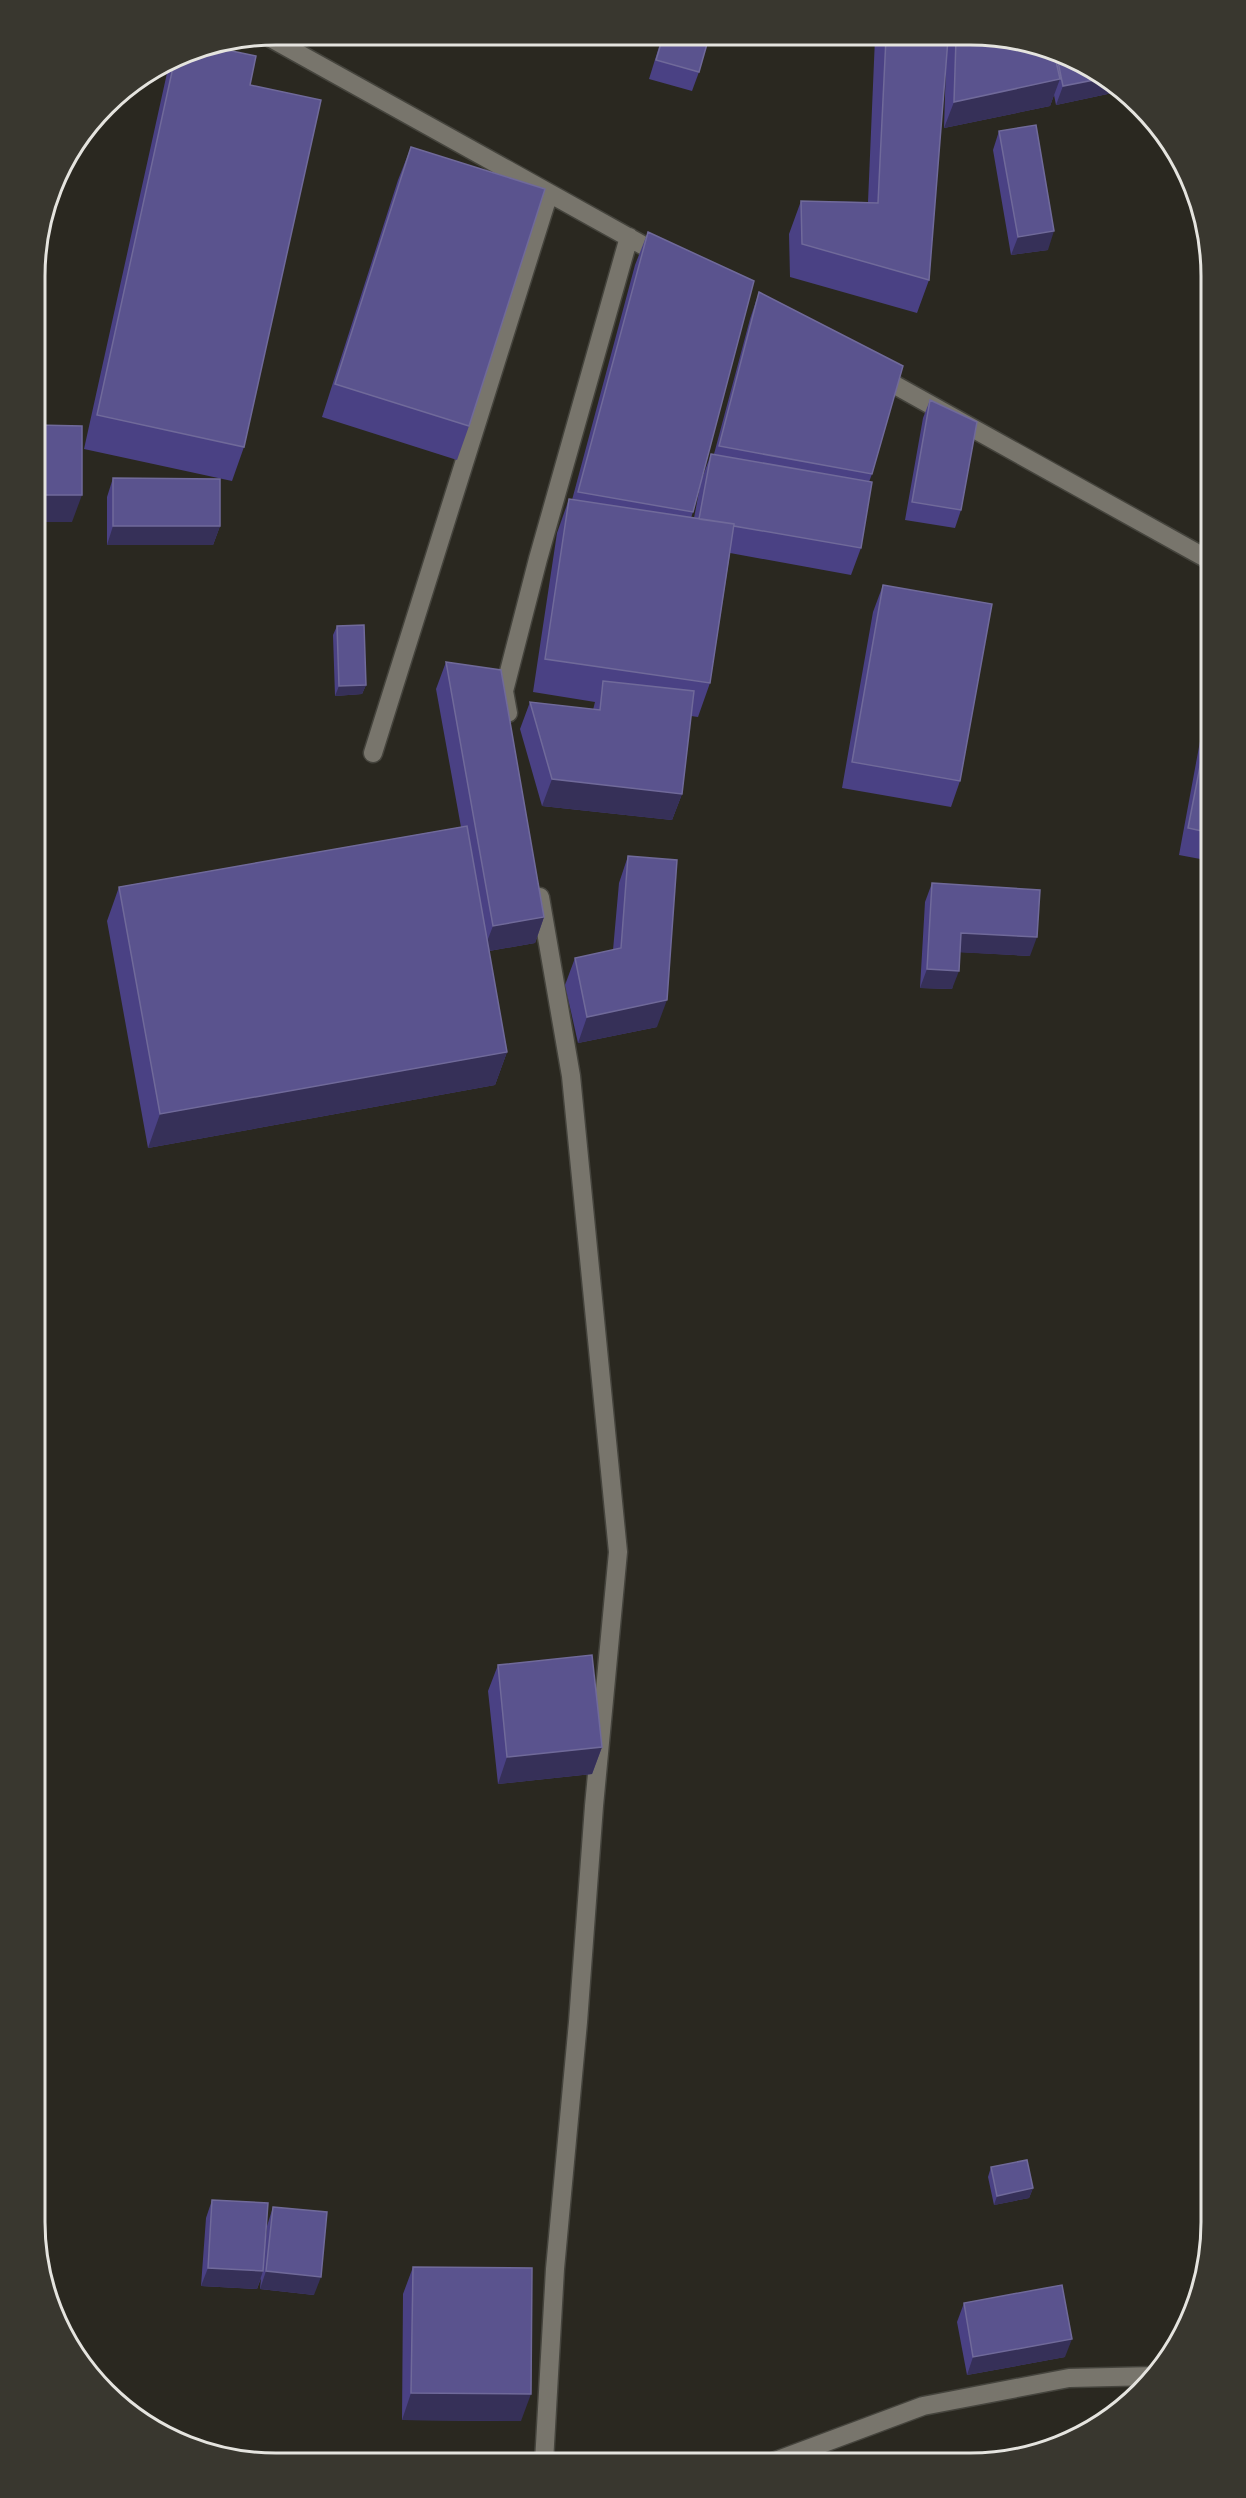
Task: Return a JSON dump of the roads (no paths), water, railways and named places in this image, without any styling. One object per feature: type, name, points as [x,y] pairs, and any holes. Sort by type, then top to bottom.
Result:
[{"type":"street","points":[[283,45],[681,266]]},
{"type":"street","points":[[373,753],[549,193]]},
{"type":"street","points":[[510,726],[504,691],[538,559],[629,237]]},
{"type":"street","points":[[858,364],[1201,555]]},
{"type":"street","points":[[536,878],[571,1076],[618,1552],[555,2270],[545,2453]]},
{"type":"street","points":[[797,2453],[923,2406],[1069,2378],[1142,2376]]}]
